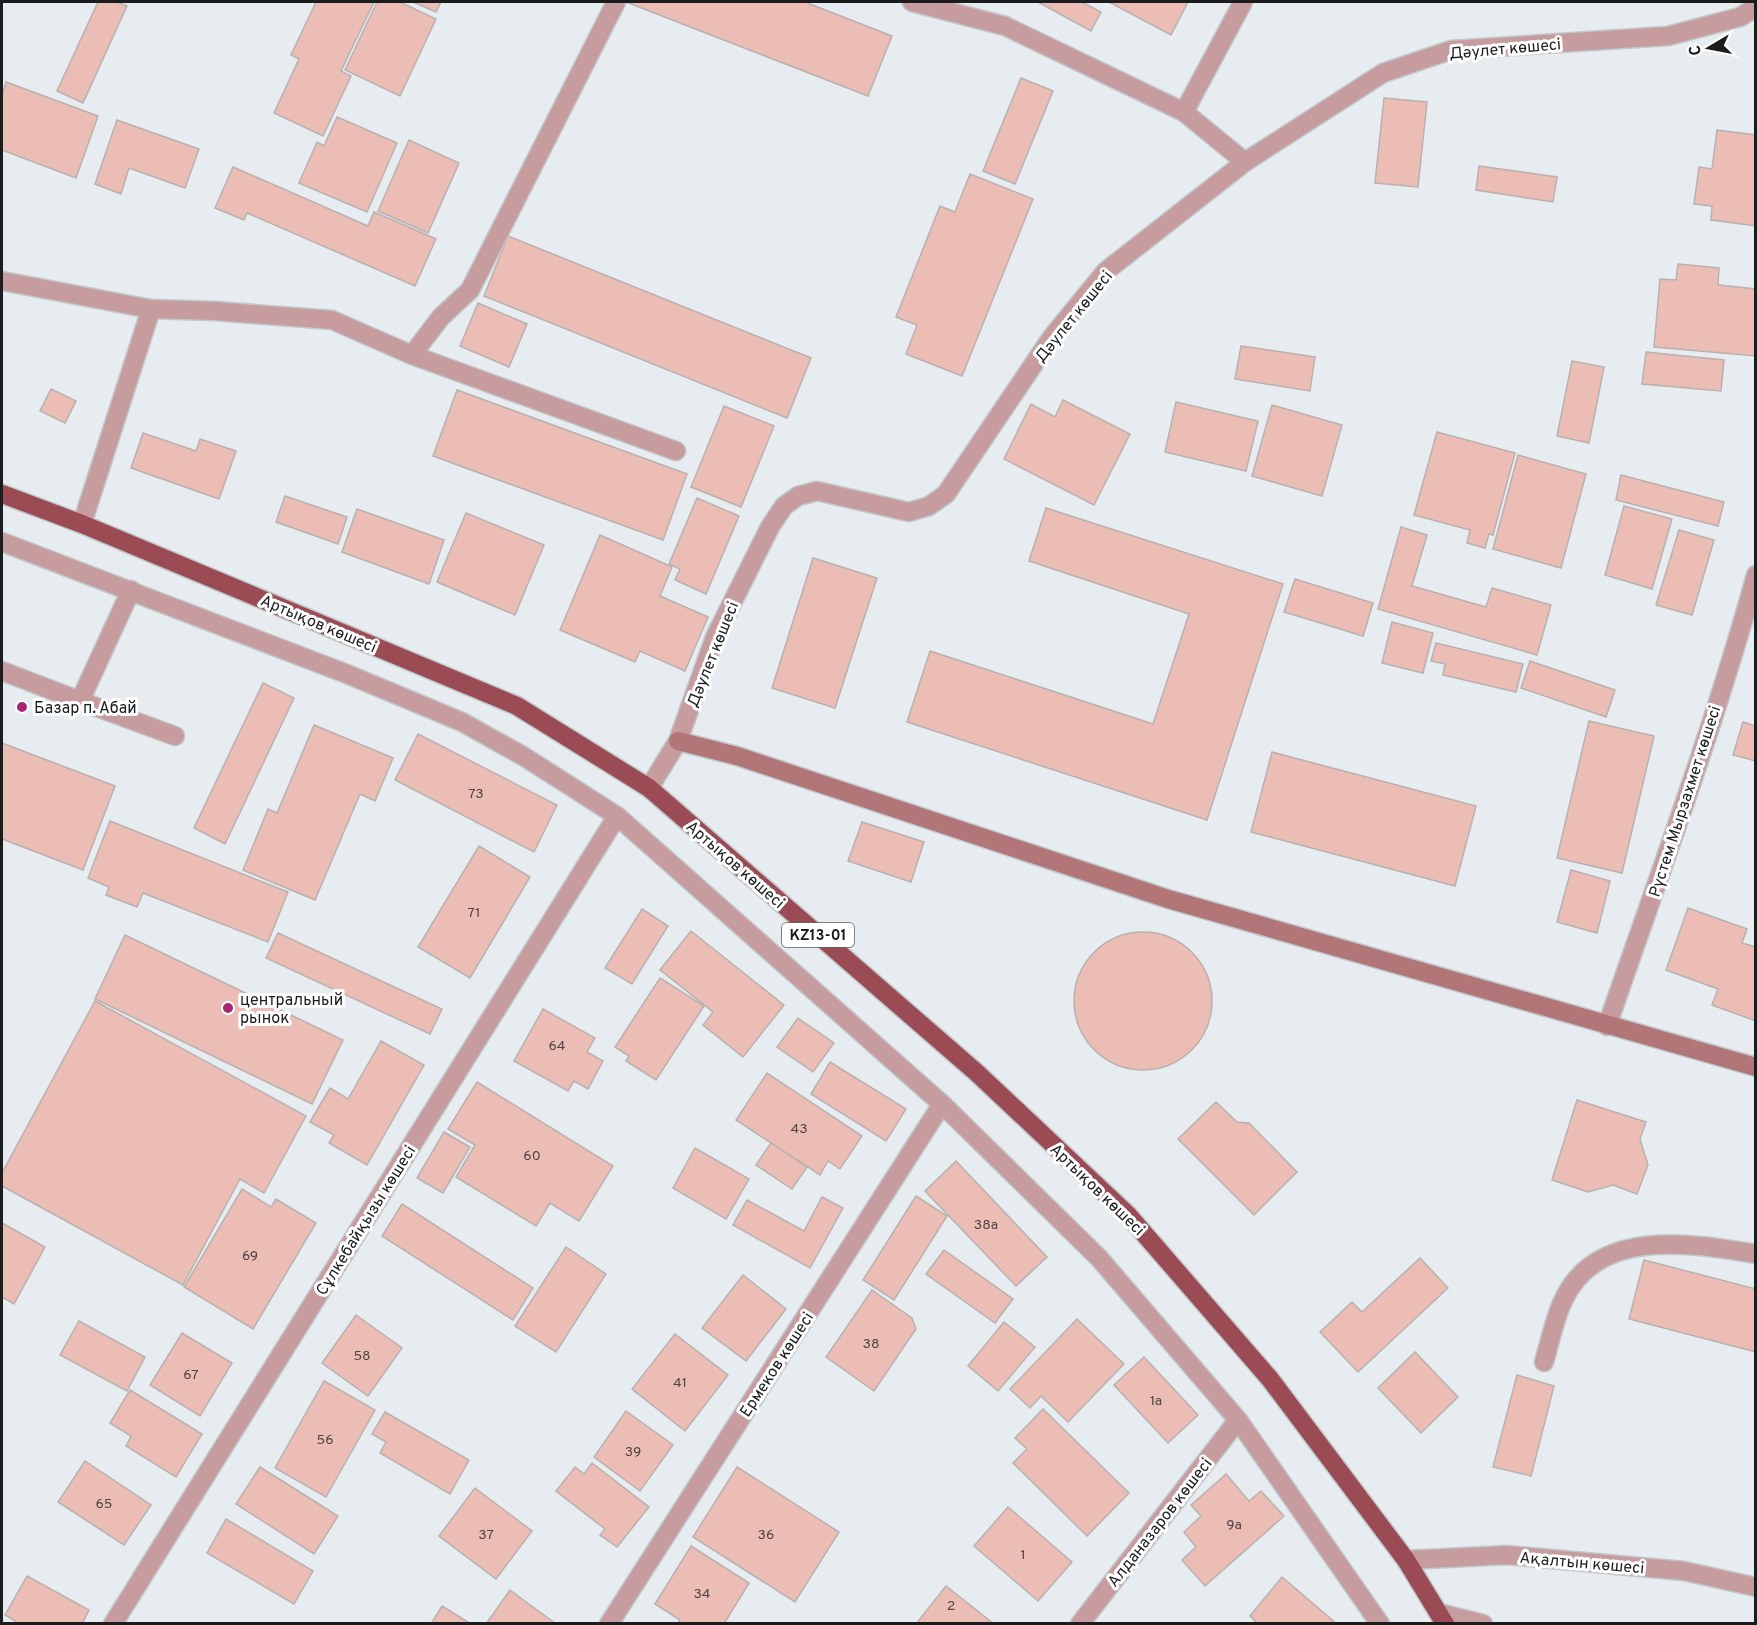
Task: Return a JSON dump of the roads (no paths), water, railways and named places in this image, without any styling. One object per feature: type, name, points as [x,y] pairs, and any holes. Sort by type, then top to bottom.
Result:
[{"type":"highway","name":"Артықов көшесі","points":[[2,494],[82,524],[517,706],[649,788],[977,1073],[1128,1215],[1270,1380],[1406,1560],[1442,1618]]},
{"type":"main road","points":[[678,741],[737,756],[1168,899],[1755,1067]]},
{"type":"street","points":[[412,355],[441,317],[470,290],[616,2]]},
{"type":"street","points":[[912,2],[1005,26],[1184,112],[1245,162]]},
{"type":"street","points":[[1184,112],[1243,2]]},
{"type":"street","name":"Дәулет көшесі","points":[[649,788],[678,741],[715,637],[770,527],[784,506],[798,496],[817,491],[909,512],[929,506],[946,494],[1052,337],[1106,271],[1245,162],[1383,73],[1451,50],[1668,36],[1740,17],[1755,7]]},
{"type":"street","points":[[2,281],[151,309],[215,311],[332,320],[412,355],[676,451]]},
{"type":"street","points":[[82,524],[151,309]]},
{"type":"street","points":[[2,542],[347,674],[462,722],[523,756],[617,816],[942,1104],[1099,1258],[1238,1420],[1380,1623]]},
{"type":"street","name":"Рүстем Мырзахмет көшесі","points":[[1607,1026],[1742,627],[1755,575]]},
{"type":"street","points":[[80,701],[131,590]]},
{"type":"street","points":[[2,671],[175,736]]},
{"type":"street","name":"Сұлкебайқызы көшесі","points":[[113,1623],[617,816]]},
{"type":"street","name":"Ермеков көшесі","points":[[609,1623],[942,1104]]},
{"type":"street","points":[[1544,1362],[1563,1300],[1582,1273],[1611,1253],[1641,1246],[1676,1243],[1755,1254]]},
{"type":"street","name":"Алданазаров көшесі","points":[[1080,1623],[1238,1420]]},
{"type":"street","name":"Ақалтын көшесі","points":[[1406,1560],[1507,1555],[1684,1571],[1755,1587]]},
{"type":"street","points":[[1442,1618],[1483,1623]]},
{"type":"place","name":"Базар п. Абай","points":[[22,707]]},
{"type":"place","name":"центральный рынок","points":[[228,1008]]}]
